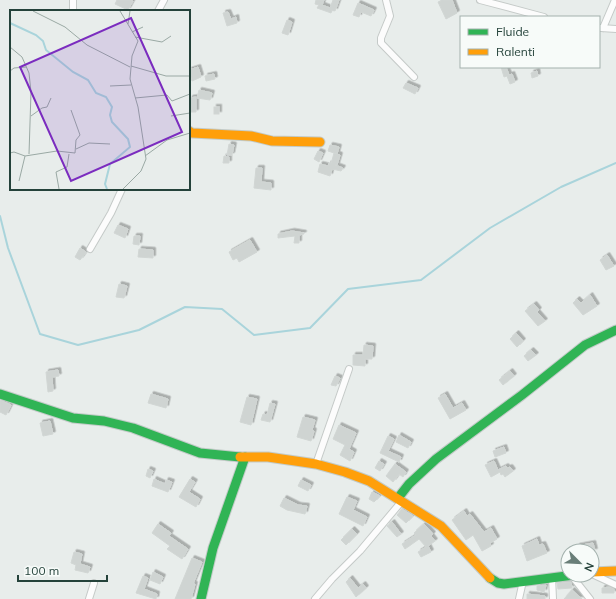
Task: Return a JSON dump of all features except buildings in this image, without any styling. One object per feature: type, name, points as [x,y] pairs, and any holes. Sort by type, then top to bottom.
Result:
[{"type":"street","points":[[159,10],[164,0]]},
{"type":"street","points":[[386,0],[390,16],[381,38],[381,43],[414,77]]},
{"type":"street","points":[[480,0],[540,16]]},
{"type":"street","points":[[615,0],[601,28],[616,29]]},
{"type":"street","points":[[190,132],[251,136],[272,141],[320,142]]},
{"type":"street","points":[[90,249],[122,190]]},
{"type":"street","points":[[315,599],[332,579],[360,551],[400,500],[409,484],[436,459],[522,396],[585,345],[616,330]]},
{"type":"street","points":[[316,464],[349,369]]},
{"type":"street","points":[[0,394],[67,416],[104,421],[133,428],[195,451],[245,457],[268,457],[316,464],[345,472],[369,481],[441,526],[492,580],[504,584],[560,576]]},
{"type":"street","points":[[201,599],[213,548],[245,457]]},
{"type":"street","points":[[600,572],[616,571]]},
{"type":"street","points":[[552,577],[553,599]]},
{"type":"street","points":[[600,577],[616,585]]},
{"type":"street","points":[[519,599],[523,581]]},
{"type":"street","points":[[89,599],[94,583]]},
{"type":"street","points":[[579,583],[590,599]]},
{"type":"waterway","points":[[0,216],[8,248],[40,334],[78,345],[139,330],[185,307],[222,309],[254,335],[310,328],[348,289],[421,280],[490,228],[561,187],[616,163]]},
{"type":"traffic: fast","points":[[398,498],[409,484],[436,459],[522,395],[585,345],[616,330]]},
{"type":"traffic: fast","points":[[0,394],[73,418],[104,421],[133,428],[200,453],[240,457]]},
{"type":"traffic: fast","points":[[201,599],[213,548],[245,457]]},
{"type":"traffic: fast","points":[[490,578],[498,583],[504,584],[560,577]]},
{"type":"traffic: slow","points":[[190,132],[251,136],[272,141],[320,142]]},
{"type":"traffic: slow","points":[[240,457],[268,457],[316,464],[345,472],[369,481],[441,526],[490,578]]},
{"type":"traffic: slow","points":[[600,572],[616,571]]}]
